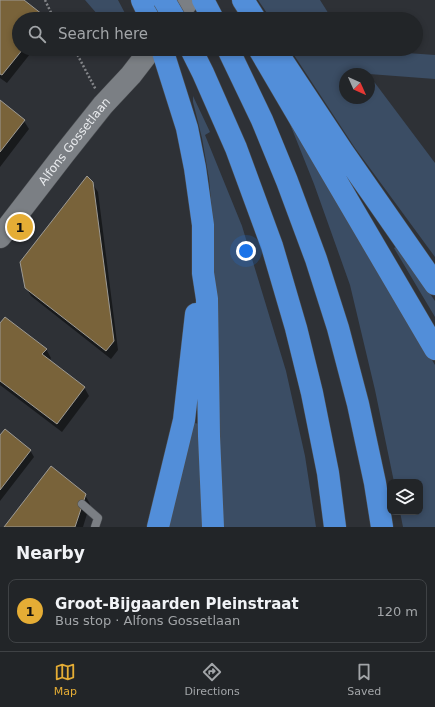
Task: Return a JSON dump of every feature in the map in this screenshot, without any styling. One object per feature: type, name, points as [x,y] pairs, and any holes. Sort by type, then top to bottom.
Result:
[{"type":"highway","points":[[142,0],[147,12]]},
{"type":"highway","points":[[164,0],[170,12]]},
{"type":"highway","points":[[204,0],[210,12]]},
{"type":"highway","points":[[230,0],[247,12]]},
{"type":"highway","points":[[164,56],[187,128],[195,168],[203,225],[203,273],[207,299],[212,527]]},
{"type":"highway","points":[[194,56],[236,148],[272,246],[296,328],[313,400],[328,473],[335,527]]},
{"type":"highway","points":[[231,56],[262,120],[287,181],[321,273],[338,328],[358,404],[375,483],[382,527]]},
{"type":"highway","points":[[263,56],[435,349]]},
{"type":"highway","points":[[280,56],[343,152],[435,284]]},
{"type":"highway","points":[[158,527],[184,420],[197,299],[203,273]]},
{"type":"street","points":[[179,12],[188,0]]},
{"type":"street","name":"Alfons Gossetlaan","points":[[0,238],[103,105],[131,75],[146,56]]},
{"type":"lane","points":[[82,504],[98,518],[95,527]]},
{"type":"path","points":[[45,0],[51,12]]},
{"type":"path","points":[[78,56],[103,105]]},
{"type":"shaded area","points":[[85,0],[118,0],[124,12],[95,12]]},
{"type":"shaded area","points":[[258,0],[320,0],[328,12],[266,12]]},
{"type":"shaded area","points":[[435,55],[435,79],[375,74],[375,68],[339,68],[339,104],[375,104],[375,83],[435,163],[435,257],[355,148],[295,56]]},
{"type":"shaded area","points":[[193,96],[210,132],[205,135],[242,226],[286,371],[305,456],[316,527],[222,527],[214,233],[209,179]]},
{"type":"shaded area","points":[[282,104],[435,365],[435,527],[403,527],[401,515],[423,515],[423,479],[393,479],[375,390],[350,285],[314,184]]},
{"type":"shaded area","points":[[397,246],[435,301],[435,317],[394,248]]},
{"type":"shaded area","points":[[195,423],[199,424],[202,527],[168,527],[192,425]]},
{"type":"building","points":[[0,0],[24,0],[39,12],[12,12],[12,56],[17,56],[2,75],[0,74]]},
{"type":"building","points":[[0,100],[25,120],[0,152]]},
{"type":"building","points":[[87,176],[93,182],[114,341],[106,351],[25,288],[20,262]]},
{"type":"building","points":[[5,317],[47,349],[42,354],[85,387],[57,424],[0,381],[0,323]]},
{"type":"building","points":[[5,429],[31,450],[0,490],[0,435]]},
{"type":"building","points":[[51,466],[86,494],[75,527],[4,527]]},
{"type":"place","name":"Groot-Bijgaarden Pleinstraat","points":[[20,227]]}]
